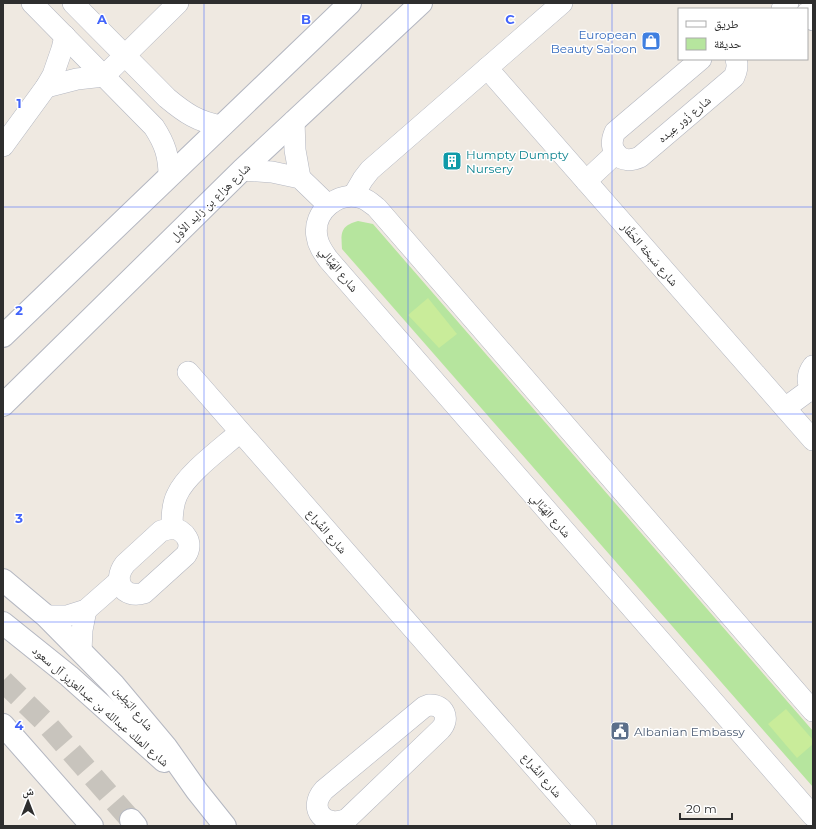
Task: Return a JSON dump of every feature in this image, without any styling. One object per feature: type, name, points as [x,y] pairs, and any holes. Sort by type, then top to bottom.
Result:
[{"type":"main road","points":[[5,337],[169,176],[350,3]]},
{"type":"main road","name":"شارع هزاع بن زايد الأول","points":[[3,405],[242,170],[420,3]]},
{"type":"main road","name":"شارع البَطِين","points":[[3,580],[46,616],[114,685],[141,715],[225,826]]},
{"type":"main road","name":"شارع الملك عبدالله بن عبدالعزيز آل سعود","points":[[3,623],[69,676],[198,791]]},
{"type":"main road","points":[[3,725],[92,826]]},
{"type":"street","points":[[32,3],[154,127],[162,140],[166,151],[169,163],[169,176]]},
{"type":"street","points":[[73,3],[178,108],[200,121],[222,126]]},
{"type":"street","points":[[46,87],[78,78],[104,76],[178,3]]},
{"type":"street","points":[[353,196],[370,170],[562,3]]},
{"type":"street","points":[[3,146],[53,75],[59,61],[65,36]]},
{"type":"street","points":[[586,180],[616,154],[612,143],[615,132],[700,60]]},
{"type":"street","name":"شارع زُور عِيده","points":[[616,154],[627,160],[634,160],[640,157],[734,76],[737,65],[736,60]]},
{"type":"street","name":"شارع سَبخة الحَفَّار","points":[[487,68],[813,440]]},
{"type":"street","points":[[294,121],[295,150],[300,178]]},
{"type":"street","points":[[242,170],[272,172],[300,178],[328,205],[335,200],[353,196],[370,202],[377,208],[813,711]]},
{"type":"street","name":"شارع الهَيَّالي","points":[[328,205],[322,211],[316,228],[316,236],[319,244],[328,259],[813,816]]},
{"type":"street","points":[[785,408],[812,390],[808,378],[809,372],[813,366]]},
{"type":"street","name":"شارع الشِّراع","points":[[188,372],[586,826]]},
{"type":"street","points":[[172,528],[173,505],[183,485],[190,476],[240,432]]},
{"type":"street","points":[[172,528],[182,531],[188,540],[188,551],[186,555],[144,593],[138,595],[132,594],[122,587],[119,581],[121,569],[125,564],[161,531],[172,528]]},
{"type":"street","points":[[46,616],[67,616],[86,610],[119,581]]},
{"type":"street","points":[[82,651],[82,630],[86,610]]},
{"type":"street","points":[[442,709],[466,689]]},
{"type":"street","points":[[434,705],[442,709],[446,718],[443,727],[347,819],[336,823],[330,823],[321,816],[317,806],[320,794],[324,790],[424,707],[434,705]]},
{"type":"green space","points":[[358,221],[373,224],[813,731],[813,787],[342,249],[343,231],[348,225]]},
{"type":"green space","points":[[428,298],[457,334],[439,348],[408,315]]},
{"type":"green space","points":[[786,709],[813,740],[813,744],[797,758],[768,724]]},
{"type":"tunnel","points":[[3,681],[46,723],[131,820]]},
{"type":"place","name":"European Beauty Saloon","points":[[651,41]]},
{"type":"place","name":"Humpty Dumpty Nursery","points":[[452,161]]},
{"type":"place","name":"Albanian Embassy","points":[[620,731]]}]
